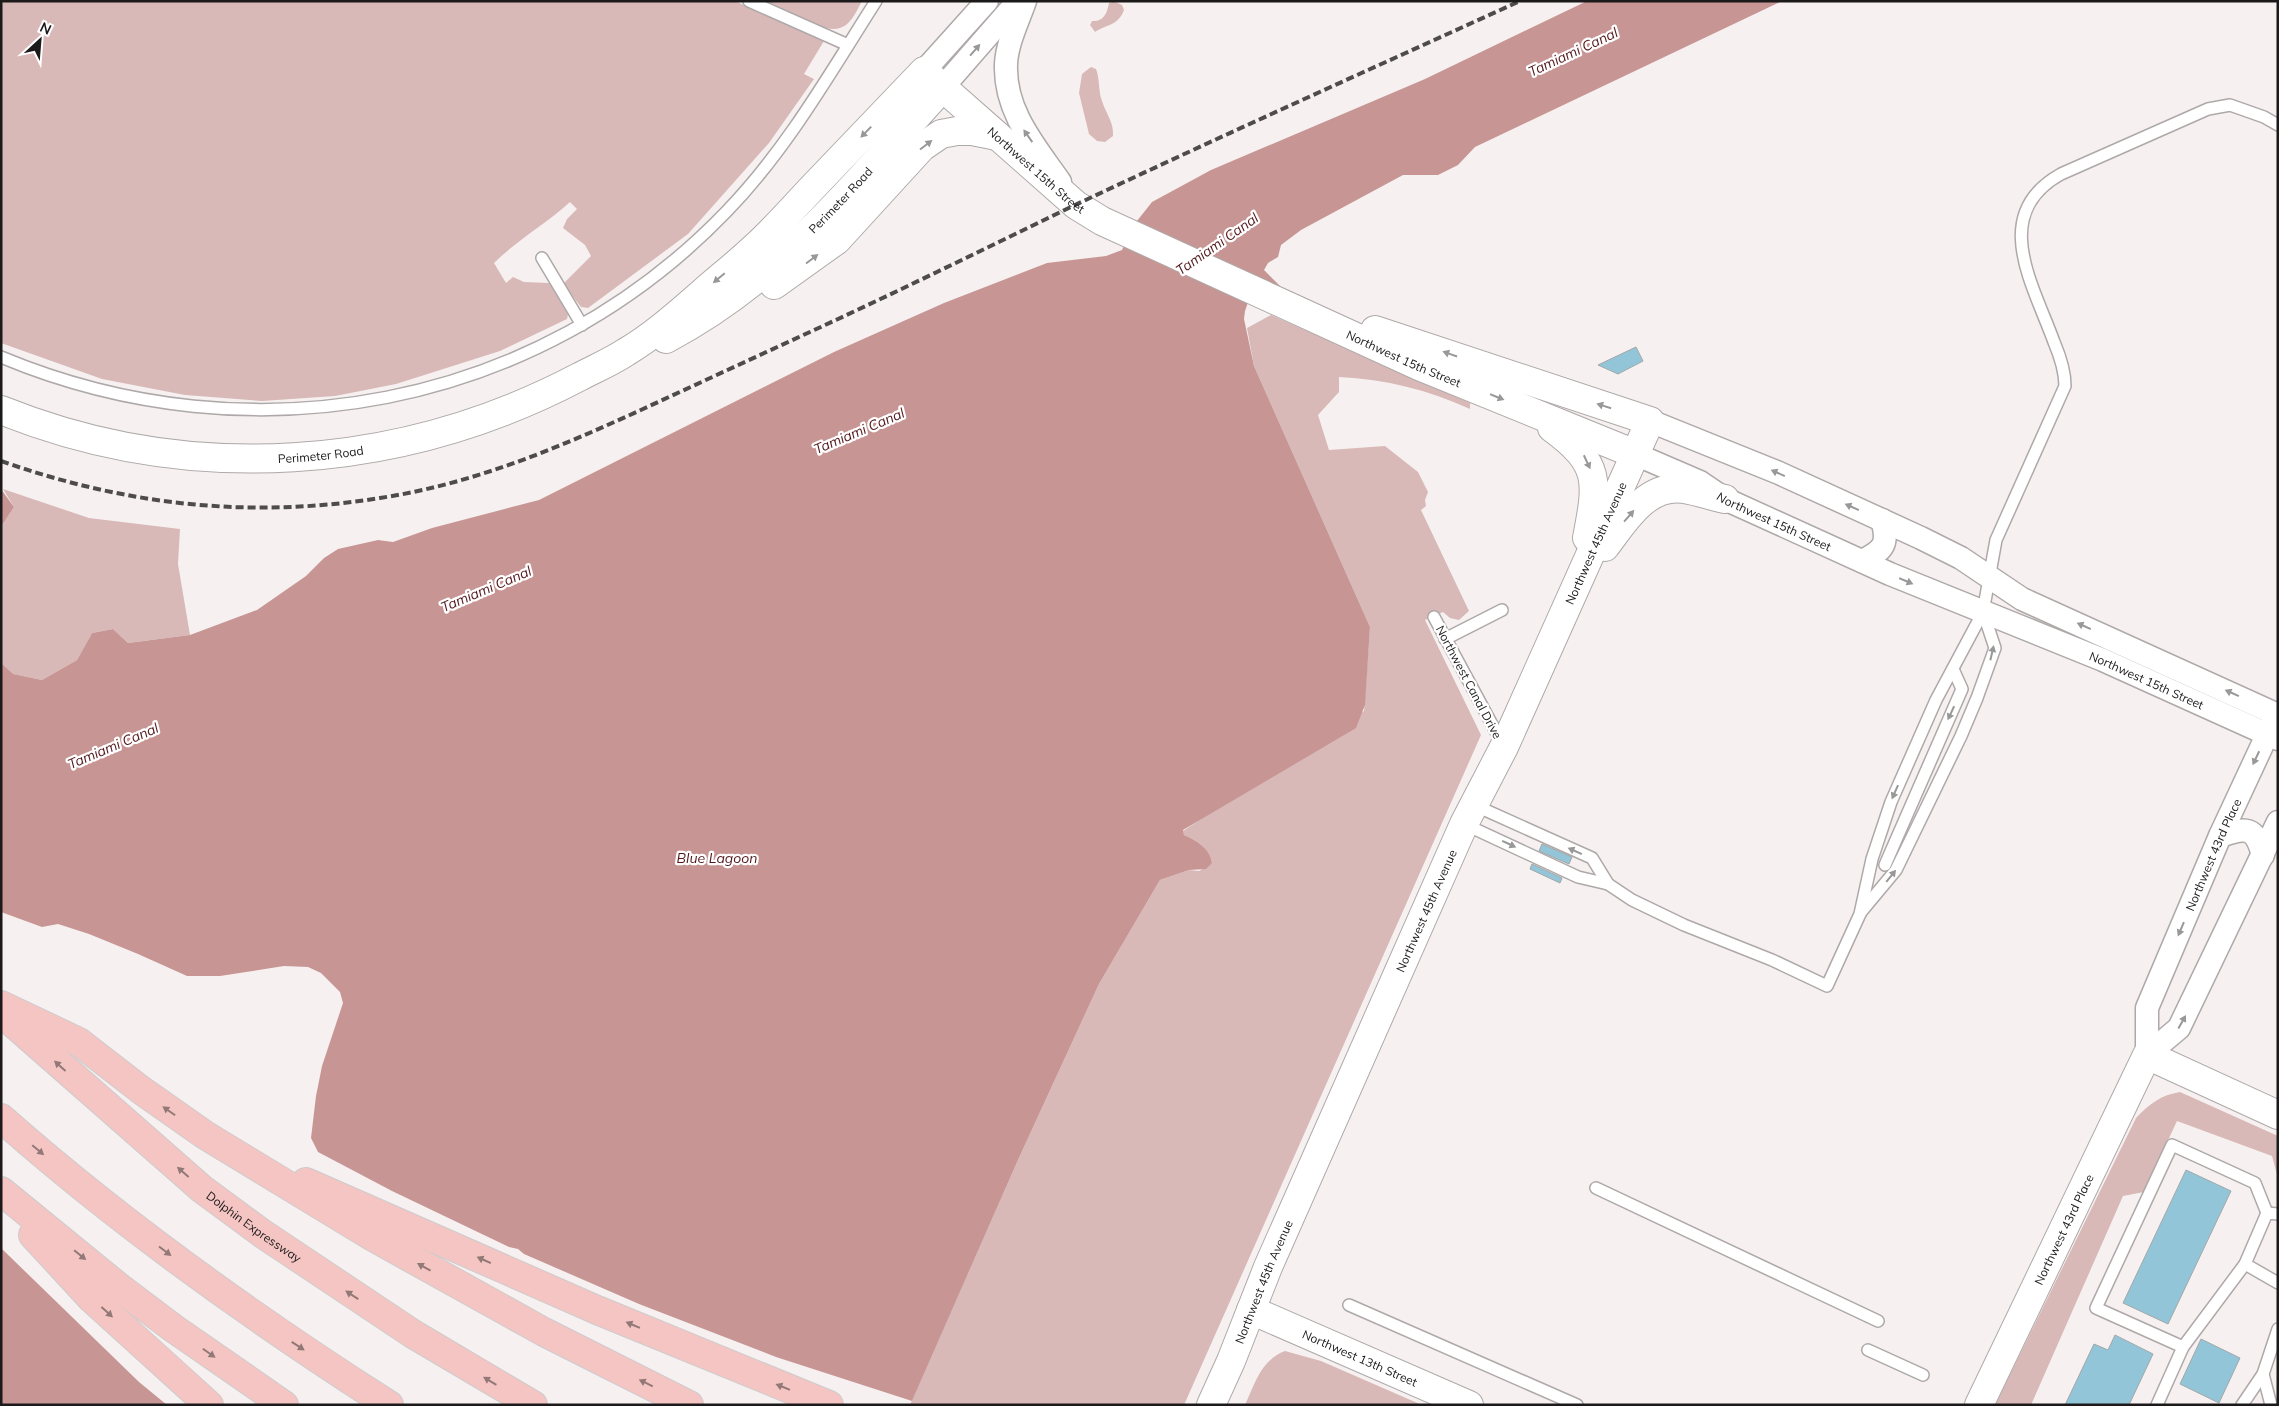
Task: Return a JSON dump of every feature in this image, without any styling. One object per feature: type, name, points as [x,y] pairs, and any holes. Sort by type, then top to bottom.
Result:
[{"type":"highway","points":[[1,1005],[78,1042],[173,1114],[239,1157],[373,1238],[579,1350],[689,1405]]},
{"type":"highway","name":"Dolphin Expressway","points":[[1,1012],[202,1189],[263,1234],[413,1334],[533,1405]]},
{"type":"highway","points":[[1,1118],[73,1180],[192,1272],[274,1330],[389,1405]]},
{"type":"highway","points":[[239,1157],[329,1191],[598,1310],[829,1405]]},
{"type":"highway","points":[[1,1191],[135,1299],[218,1360],[284,1405]]},
{"type":"highway","points":[[1,1200],[92,1299],[209,1405]]},
{"type":"street","name":"Perimeter Road","points":[[627,352],[665,340],[693,325],[753,283],[817,226],[933,79],[987,1]]},
{"type":"street","name":"Perimeter Road","points":[[1,410],[26,420],[96,440],[165,453],[227,459],[260,459],[338,454],[410,440],[488,418],[529,403],[627,352],[682,310],[756,247],[1018,1]]},
{"type":"street","points":[[1025,1],[1010,44],[1006,64],[1011,101],[1019,123],[1076,205]]},
{"type":"street","name":"Northwest 15th Street","points":[[933,79],[1076,205],[1102,221],[1419,366],[1700,482],[1725,500],[1862,561],[2103,660],[2275,725]]},
{"type":"street","points":[[693,325],[765,290],[807,263],[837,240],[922,147],[941,134],[972,131],[997,136]]},
{"type":"street","name":"Northwest 15th Street","points":[[1273,299],[1420,344],[1650,421],[1779,473],[1962,558],[2022,598],[2275,725]]},
{"type":"street","points":[[1524,408],[1576,448],[1584,456],[1591,471],[1594,492],[1578,582]]},
{"type":"street","name":"Northwest 45th Avenue","points":[[1211,1405],[1268,1267],[1469,814],[1504,747],[1650,421]]},
{"type":"street","points":[[1578,582],[1628,517],[1651,496],[1666,490],[1683,489],[1725,500]]},
{"type":"street","points":[[1862,561],[1876,554],[1883,545],[1886,535],[1882,520]]},
{"type":"street","name":"Northwest 43rd Place","points":[[1979,1405],[2147,1054],[2148,1008],[2220,836],[2275,725]]},
{"type":"street","name":"Northwest 43rd Place","points":[[2147,1054],[2179,1028],[2278,822]]},
{"type":"street","points":[[2220,836],[2238,830],[2248,832],[2258,839],[2263,855]]},
{"type":"street","points":[[2147,1054],[2278,1115]]},
{"type":"street","name":"Northwest 13th Street","points":[[1251,1310],[1468,1405]]},
{"type":"lane","points":[[748,1],[848,45]]},
{"type":"lane","points":[[1,357],[80,385],[145,400],[218,409],[275,410],[338,406],[414,392],[493,367],[582,325],[632,293],[668,266],[727,210],[780,148],[876,1]]},
{"type":"lane","points":[[1469,814],[1578,877],[1608,884],[1632,900],[1684,925],[1772,960],[1827,986],[1860,914],[1872,859],[1891,802],[1936,700],[1983,612],[1996,540],[2065,386],[2061,359],[2022,254],[2020,229],[2028,206],[2047,184],[2061,174],[2208,109],[2230,105],[2264,117],[2278,125]]},
{"type":"lane","points":[[542,258],[582,325]]},
{"type":"lane","points":[[1446,639],[1502,610]]},
{"type":"lane","points":[[1860,914],[1896,870],[1961,736],[1977,698],[1995,648],[1983,612]]},
{"type":"lane","name":"Northwest Canal Drive","points":[[1434,617],[1504,747]]},
{"type":"lane","points":[[1885,864],[1962,689],[1953,669]]},
{"type":"lane","points":[[1469,814],[1592,858],[1608,884]]},
{"type":"lane","points":[[2157,1405],[2183,1347],[2245,1264],[2272,1214],[2255,1183],[2172,1145],[2096,1308],[2183,1347]]},
{"type":"lane","points":[[1596,1188],[1878,1321]]},
{"type":"lane","points":[[2245,1264],[2278,1283]]},
{"type":"lane","points":[[1349,1305],[1578,1405]]},
{"type":"lane","points":[[2242,1405],[2263,1374],[2278,1329]]},
{"type":"lane","points":[[1868,1350],[1923,1375]]},
{"type":"lane","points":[[2263,1374],[2271,1405]]},
{"type":"shaded area","points":[[1,1],[735,1],[824,41],[804,74],[814,79],[769,143],[688,234],[588,308],[581,307],[563,284],[591,256],[585,245],[563,228],[567,219],[577,209],[570,202],[494,263],[506,283],[513,277],[524,282],[549,283],[556,289],[569,309],[567,319],[500,351],[396,384],[335,396],[262,401],[185,395],[102,379],[1,343]]},
{"type":"shaded area","points":[[763,1],[862,1],[847,24],[840,28],[832,29],[812,24]]},
{"type":"shaded area","points":[[1113,1],[1122,5],[1124,10],[1122,15],[1115,22],[1095,32],[1090,25],[1092,21],[1102,18],[1106,13],[1109,3]]},
{"type":"shaded area","points":[[1091,67],[1096,69],[1101,97],[1112,126],[1113,136],[1105,142],[1097,141],[1089,134],[1079,93],[1082,74]]},
{"type":"shaded area","points":[[1271,315],[1470,403],[1470,409],[1438,396],[1390,383],[1339,377],[1339,392],[1318,415],[1329,450],[1385,446],[1418,472],[1428,492],[1425,500],[1426,506],[1421,510],[1469,611],[1459,620],[1450,618],[1443,612],[1425,620],[1481,735],[1184,1405],[910,1405],[1018,1160],[1099,984],[1160,880],[1189,870],[1199,871],[1212,863],[1206,849],[1198,842],[1184,835],[1183,831],[1364,711],[1370,627],[1254,366],[1247,328]]},
{"type":"shaded area","points":[[3,489],[89,518],[180,529],[178,564],[190,635],[128,643],[113,629],[92,633],[77,660],[42,680],[12,674],[1,663],[1,527],[14,507]]},
{"type":"shaded area","points":[[2180,1092],[2278,1136],[2278,1178],[2272,1156],[2177,1121],[2144,1192],[2123,1196],[2031,1405],[1995,1405],[2136,1118],[2156,1101],[2167,1095]]},
{"type":"shaded area","points":[[1285,1351],[1321,1361],[1422,1405],[1245,1405],[1264,1366]]},
{"type":"water","name":"Blue Lagoon","points":[[1587,1],[1782,1],[1475,147],[1458,165],[1438,175],[1403,175],[1301,230],[1281,245],[1278,257],[1268,263],[1264,270],[1282,288],[1257,276],[1244,319],[1254,366],[1370,627],[1365,705],[1356,728],[1183,830],[1184,835],[1198,842],[1206,849],[1212,863],[1206,869],[1189,870],[1160,880],[1099,984],[1018,1160],[912,1401],[776,1357],[639,1304],[524,1254],[518,1249],[509,1247],[392,1191],[318,1152],[311,1138],[316,1096],[322,1066],[343,1003],[340,992],[321,973],[308,967],[284,966],[220,976],[187,976],[89,934],[58,924],[42,927],[1,912],[1,663],[13,674],[42,680],[77,660],[92,633],[113,629],[128,643],[190,635],[257,610],[306,576],[324,558],[338,549],[378,540],[393,542],[432,528],[539,500],[834,352],[944,303],[1047,263],[1106,256],[1122,250],[1133,226],[1152,202],[1211,170],[1425,79]]},
{"type":"water","points":[[1,489],[14,507],[1,527]]},
{"type":"water","points":[[1,1248],[139,1382],[167,1405],[1,1405]]},
{"type":"building","points":[[1636,347],[1643,361],[1618,374],[1598,365]]},
{"type":"building","points":[[1542,844],[1572,857],[1569,864],[1539,851]]},
{"type":"building","points":[[1532,864],[1562,878],[1560,883],[1530,869]]},
{"type":"building","points":[[2186,1170],[2231,1191],[2168,1324],[2123,1303]]},
{"type":"building","points":[[2115,1335],[2153,1354],[2129,1405],[2065,1405],[2094,1344],[2108,1350]]},
{"type":"building","points":[[2201,1339],[2240,1358],[2219,1403],[2180,1384]]},
{"type":"railway","points":[[1,461],[48,476],[141,498],[235,507],[283,507],[380,498],[415,492],[482,474],[547,451],[643,409],[868,305],[1240,128],[1520,1]]},
{"type":"water label","name":"Tamiami Canal","points":[[1573,52]]},
{"type":"water label","name":"Tamiami Canal","points":[[1217,244]]},
{"type":"water label","name":"Tamiami Canal","points":[[859,431]]},
{"type":"water label","name":"Tamiami Canal","points":[[486,589]]},
{"type":"water label","name":"Tamiami Canal","points":[[113,746]]}]
